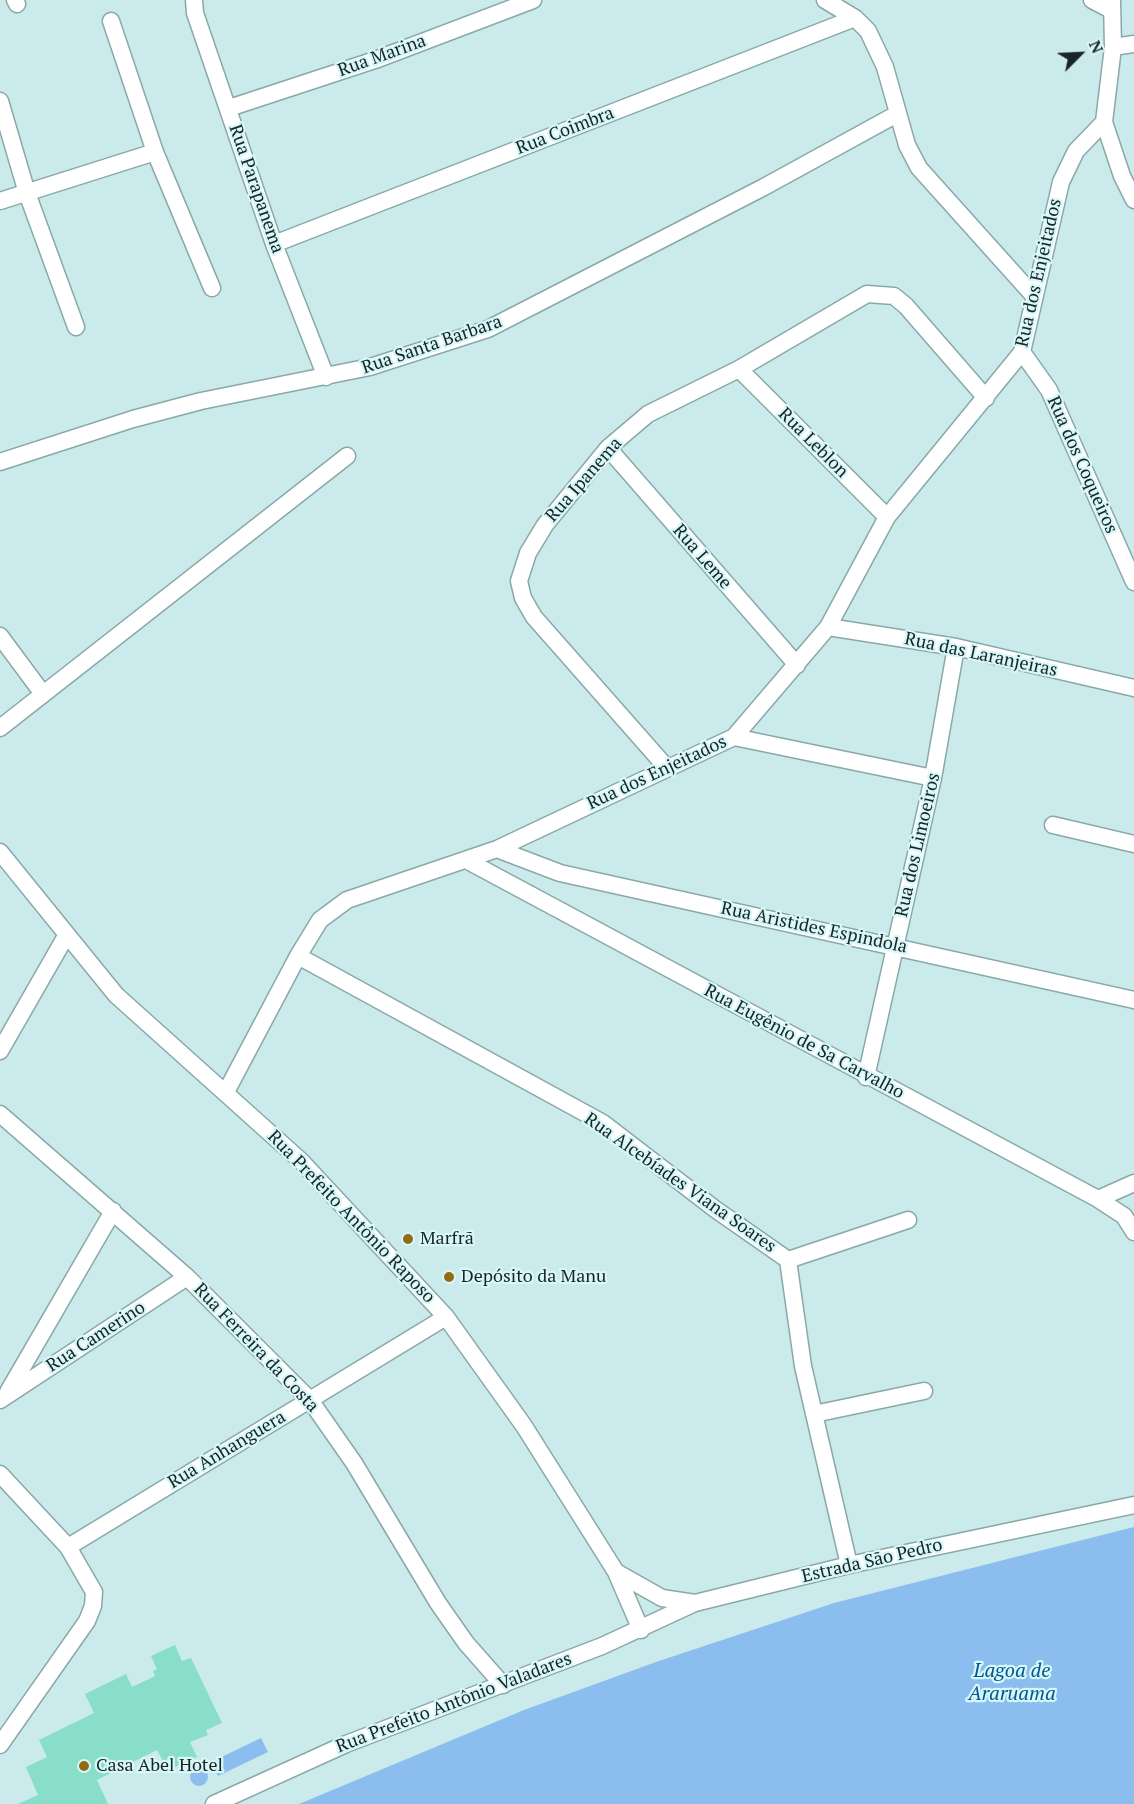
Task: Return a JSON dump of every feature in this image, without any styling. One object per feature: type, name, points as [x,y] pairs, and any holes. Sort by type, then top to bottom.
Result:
[{"type":"street","name":"Rua Parapanema","points":[[194,0],[195,13],[274,244],[326,377]]},
{"type":"street","name":"Rua Marina","points":[[229,108],[375,60],[533,0]]},
{"type":"street","points":[[825,0],[855,18],[868,31],[885,67],[907,145],[919,168],[1033,295]]},
{"type":"street","points":[[1092,0],[1112,5],[1113,47],[1104,122],[1122,176],[1134,200]]},
{"type":"street","name":"Rua Coimbra","points":[[274,244],[855,18]]},
{"type":"street","points":[[111,21],[156,152],[212,288]]},
{"type":"street","points":[[1113,47],[1134,44]]},
{"type":"street","points":[[0,101],[27,193],[76,327]]},
{"type":"street","name":"Rua Santa Barbara","points":[[0,462],[133,419],[201,401],[326,377],[411,355],[488,329],[764,188],[897,114]]},
{"type":"street","name":"Rua dos Enjeitados","points":[[226,1092],[298,956],[320,920],[347,900],[497,849],[734,737],[828,627],[887,517],[1022,352],[1031,321],[1033,295],[1061,182],[1076,151],[1104,122]]},
{"type":"street","points":[[0,201],[156,152]]},
{"type":"street","name":"Rua Ipanema","points":[[667,768],[534,617],[523,598],[519,581],[528,553],[545,525],[608,448],[648,414],[739,369],[854,300],[880,293],[894,296],[906,306],[986,398]]},
{"type":"street","name":"Rua dos Coqueiros","points":[[1022,352],[1049,390],[1134,582]]},
{"type":"street","name":"Rua Leblon","points":[[739,369],[887,517]]},
{"type":"street","name":"Rua Leme","points":[[608,448],[796,665]]},
{"type":"street","points":[[0,728],[347,456]]},
{"type":"street","name":"Rua das Laranjeiras","points":[[828,627],[956,646],[1134,688]]},
{"type":"street","points":[[0,636],[44,694]]},
{"type":"street","name":"Rua dos Limoeiros","points":[[866,1077],[933,778],[956,646]]},
{"type":"street","points":[[734,737],[933,778]]},
{"type":"street","points":[[1053,825],[1134,844]]},
{"type":"street","name":"Rua Aristides Espindola","points":[[497,849],[560,873],[895,945],[1134,1000]]},
{"type":"street","name":"Rua Prefeito Antônio Raposo","points":[[0,852],[66,936],[124,1002],[302,1161],[446,1317],[524,1426],[616,1572],[641,1630]]},
{"type":"street","name":"Rua Eugênio de Sa Carvalho","points":[[466,860],[866,1077],[1098,1199],[1124,1216],[1134,1232]]},
{"type":"street","points":[[0,1051],[66,936]]},
{"type":"street","name":"Rua Alcebíades Viana Soares","points":[[298,956],[603,1123],[715,1209],[788,1260],[803,1366],[849,1565]]},
{"type":"street","name":"Rua Ferreira da Costa","points":[[0,1114],[187,1277],[310,1400],[354,1463],[438,1603],[466,1643],[503,1685]]},
{"type":"street","points":[[1098,1199],[1134,1183]]},
{"type":"street","name":"Rua Camerino","points":[[3,1398],[113,1211]]},
{"type":"street","points":[[788,1260],[908,1220]]},
{"type":"street","name":"Rua Camerino","points":[[3,1398],[187,1277]]},
{"type":"street","name":"Rua Anhanguera","points":[[68,1547],[446,1317]]},
{"type":"street","points":[[814,1414],[924,1391]]},
{"type":"street","points":[[0,1474],[68,1547],[87,1576],[94,1592],[93,1606],[87,1621],[0,1745]]},
{"type":"street","name":"Estrada São Pedro","points":[[616,1572],[662,1598],[695,1603],[849,1565],[1134,1505]]},
{"type":"street","name":"Rua Prefeito Antônio Valadares","points":[[214,1804],[346,1744],[641,1630],[695,1603]]},
{"type":"water","name":"Lagoa de Araruama","points":[[1134,1527],[1134,1804],[299,1804],[524,1710],[656,1662],[834,1603]]},
{"type":"water","points":[[261,1738],[268,1752],[218,1776],[211,1762]]},
{"type":"water","points":[[199,1768],[205,1771],[208,1777],[205,1783],[199,1786],[193,1783],[190,1777],[193,1771]]},
{"type":"building","points":[[175,1645],[182,1661],[191,1658],[222,1723],[206,1730],[208,1735],[190,1742],[197,1757],[168,1770],[157,1750],[97,1780],[108,1804],[18,1804],[38,1795],[26,1767],[47,1757],[39,1740],[94,1713],[85,1694],[126,1674],[132,1687],[155,1676],[153,1671],[157,1669],[151,1656]]},
{"type":"place","name":"Marfrã","points":[[408,1239]]},
{"type":"place","name":"Depósito da Manu","points":[[449,1277]]},
{"type":"place","name":"Casa Abel Hotel","points":[[84,1766]]}]
